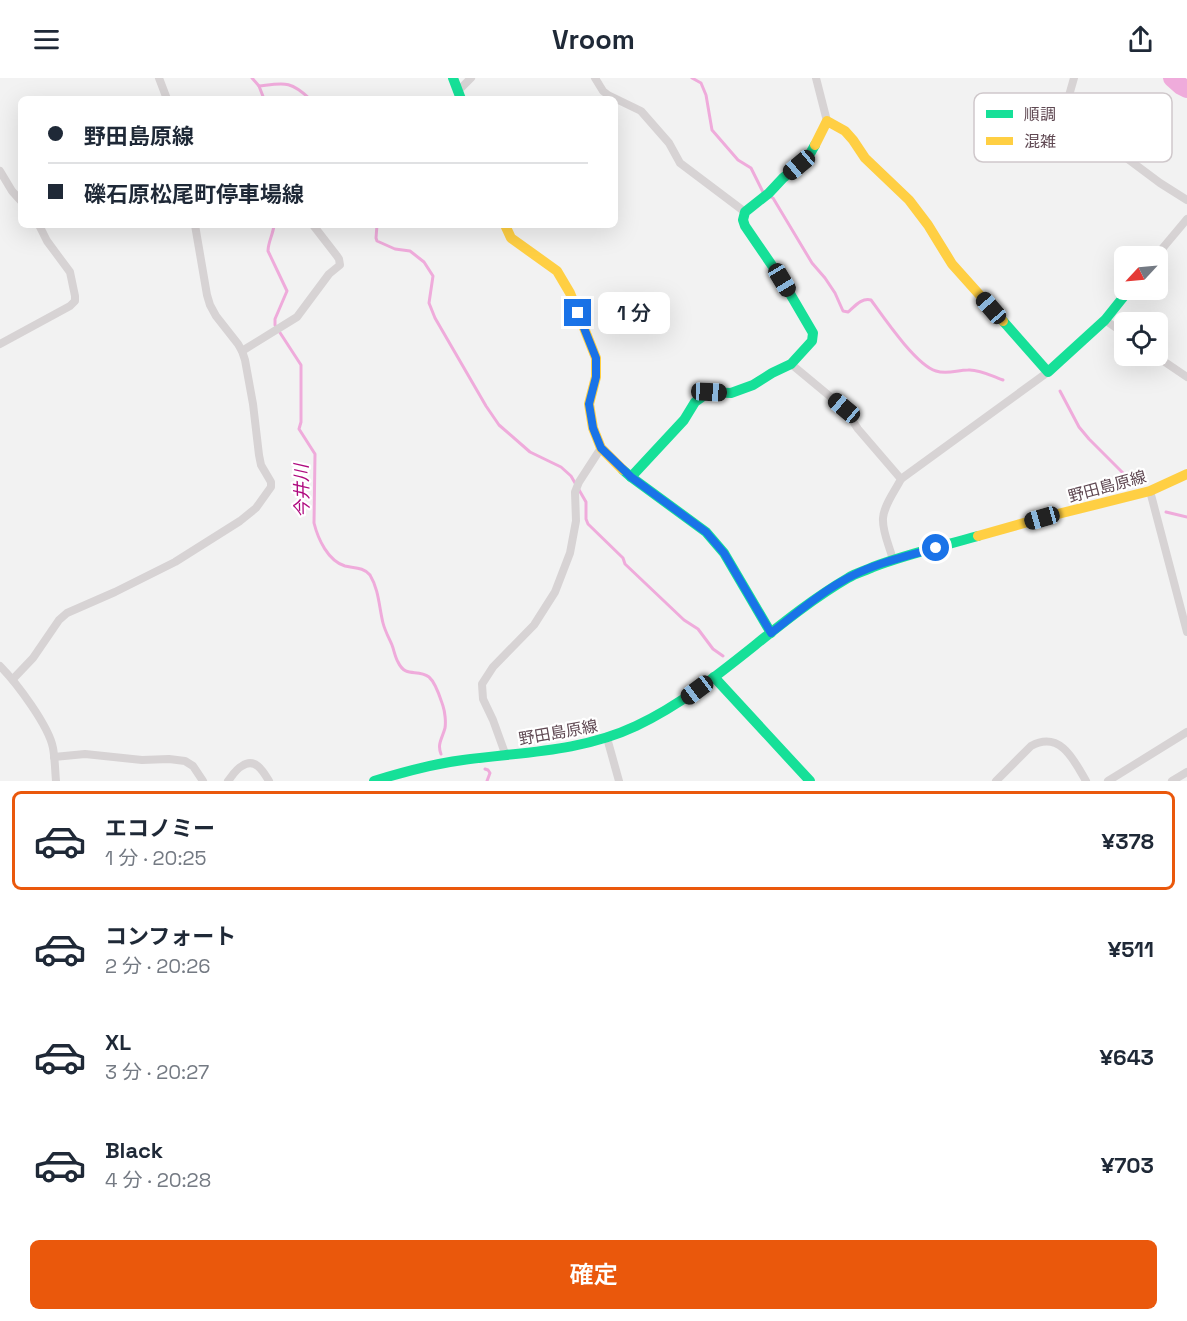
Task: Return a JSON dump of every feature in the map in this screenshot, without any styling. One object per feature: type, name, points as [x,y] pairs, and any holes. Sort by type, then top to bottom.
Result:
[{"type":"main road","points":[[453,78],[460,95]]},
{"type":"main road","points":[[631,477],[684,420],[695,402],[709,392],[731,393],[753,385],[791,364],[812,341],[813,333],[743,220],[745,212],[807,159],[827,121],[845,131],[866,158],[909,200],[928,225],[952,264],[1048,372],[1105,320],[1121,300]]},
{"type":"main road","points":[[506,228],[511,238],[557,271],[570,293],[596,358],[596,377],[589,404],[593,428],[601,448],[631,477],[706,532],[724,553],[771,633]]},
{"type":"main road","name":"野田島原線","points":[[374,781],[405,771],[463,760],[573,747],[607,738],[657,716],[680,702],[820,595],[851,576],[894,560],[1042,518],[1150,491],[1187,474]]},
{"type":"main road","points":[[714,677],[810,781]]},
{"type":"street","points":[[159,78],[166,96]]},
{"type":"street","points":[[460,95],[471,78]]},
{"type":"street","points":[[595,78],[603,91],[610,96]]},
{"type":"street","points":[[816,78],[827,121]]},
{"type":"street","points":[[1070,93],[1074,78]]},
{"type":"street","points":[[618,100],[641,111],[669,143],[680,163],[745,212]]},
{"type":"street","points":[[1132,162],[1187,200]]},
{"type":"street","points":[[0,171],[18,198]]},
{"type":"street","points":[[1164,246],[1187,219]]},
{"type":"street","points":[[0,344],[70,306],[75,301],[70,272],[47,241],[40,228]]},
{"type":"street","points":[[13,679],[33,658],[59,620],[67,613],[176,562],[240,521],[256,508],[271,487],[271,482],[261,465],[259,456],[245,360],[242,351],[210,305],[196,228]]},
{"type":"street","points":[[242,351],[297,317],[329,274],[340,265],[337,256],[315,228]]},
{"type":"street","points":[[1105,320],[1114,326]]},
{"type":"street","points":[[791,364],[844,408],[858,429],[900,479]]},
{"type":"street","points":[[1168,364],[1187,377]]},
{"type":"street","points":[[894,560],[883,518],[900,479],[1048,372]]},
{"type":"street","points":[[506,756],[483,699],[482,684],[493,667],[534,624],[555,592],[570,553],[576,521],[575,492],[601,448]]},
{"type":"street","points":[[1150,491],[1187,632]]},
{"type":"street","points":[[0,666],[13,679],[45,728],[53,747],[56,781]]},
{"type":"street","points":[[1108,781],[1187,732]]},
{"type":"street","points":[[607,738],[619,781]]},
{"type":"street","points":[[996,781],[1031,746],[1045,741],[1062,747],[1070,754],[1086,781]]},
{"type":"street","points":[[54,757],[85,754],[142,760],[185,761],[193,766],[203,781]]},
{"type":"street","points":[[228,781],[242,766],[250,763],[260,767],[269,781]]},
{"type":"street","points":[[1172,781],[1187,772]]},
{"type":"waterway","name":"今井川","points":[[252,78],[259,86],[263,96]]},
{"type":"waterway","points":[[692,78],[701,83],[706,95],[712,130],[738,160],[751,168],[764,194],[773,198],[812,263],[835,293],[843,311],[848,312],[861,301],[871,300],[910,351],[928,367],[944,373],[972,370],[1003,380]]},
{"type":"waterway","points":[[1172,78],[1187,89]]},
{"type":"waterway","points":[[259,86],[286,84],[306,96]]},
{"type":"waterway","name":"今井川","points":[[274,228],[268,251],[287,291],[275,319],[275,325],[301,365],[299,429],[315,454],[314,523],[321,542],[334,559],[345,566],[362,569],[370,575],[377,593],[384,626],[401,667],[408,672],[425,674],[438,690],[445,717],[445,728],[440,744],[441,754]]},
{"type":"waterway","points":[[377,228],[377,241],[395,249],[410,251],[424,262],[433,276],[429,303],[435,318],[499,425],[530,452],[561,467],[571,476],[586,502],[588,524],[623,558],[625,564],[684,620],[698,629],[713,649],[723,656]]},
{"type":"waterway","points":[[1060,391],[1079,427],[1123,473]]},
{"type":"waterway","points":[[1166,512],[1187,517]]},
{"type":"waterway","name":"今井川","points":[[485,769],[490,773],[487,781]]},
{"type":"traffic: fast","points":[[453,78],[460,96]]},
{"type":"traffic: fast","points":[[631,477],[684,420],[695,402],[709,392],[731,393],[753,385],[791,364],[812,341],[813,333],[743,220],[745,212],[807,159],[815,145]]},
{"type":"traffic: fast","points":[[1003,321],[1048,372],[1105,320],[1121,300]]},
{"type":"traffic: fast","points":[[623,470],[706,532],[724,553],[771,633]]},
{"type":"traffic: fast","points":[[374,781],[440,764],[551,750],[615,735],[664,711],[691,694],[794,614],[851,576],[899,558],[978,536]]},
{"type":"traffic: fast","points":[[714,677],[810,781]]},
{"type":"traffic: slow","points":[[815,145],[827,121],[845,131],[865,158],[909,200],[928,225],[952,264],[1003,321]]},
{"type":"traffic: slow","points":[[506,228],[511,238],[557,271],[570,293],[596,358],[596,377],[589,404],[593,428],[601,448],[623,470]]},
{"type":"traffic: slow","points":[[978,536],[1150,491],[1187,474]]},
{"type":"route","points":[[578,313],[596,358],[596,377],[589,404],[593,428],[601,448],[631,477],[706,532],[724,553],[771,633],[820,595],[851,576],[936,548]]}]
